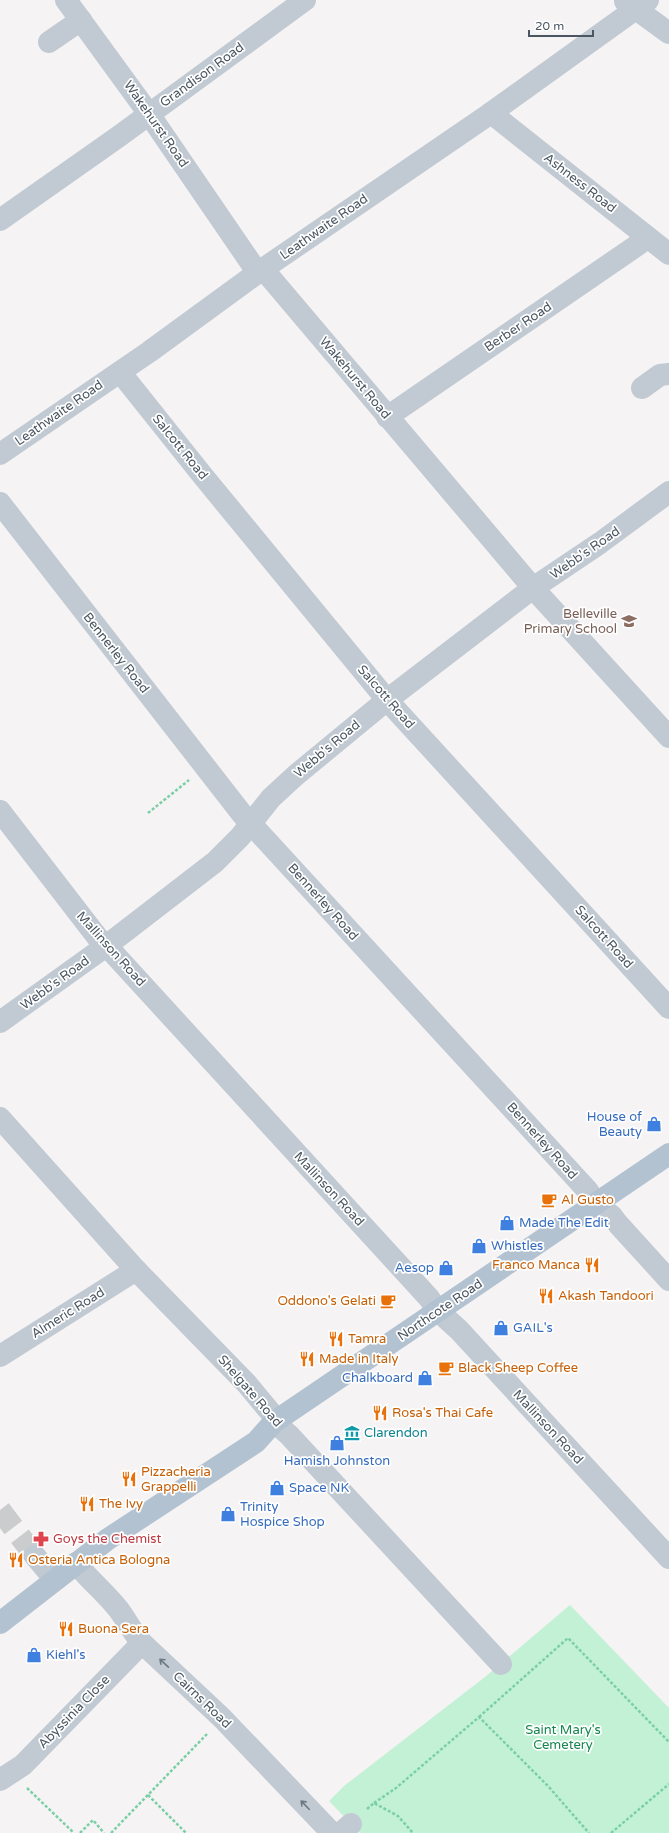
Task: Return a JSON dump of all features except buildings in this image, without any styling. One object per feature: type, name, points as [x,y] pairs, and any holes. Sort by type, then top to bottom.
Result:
[{"type":"main road","name":"Northcote Road","points":[[0,1623],[108,1539],[256,1442],[274,1422],[669,1154]]},
{"type":"street","name":"Wakehurst Road","points":[[66,0],[149,114],[253,266],[269,276],[533,588],[669,737]]},
{"type":"street","name":"Grandison Road","points":[[0,220],[305,0]]},
{"type":"street","points":[[636,3],[647,16],[669,33]]},
{"type":"street","name":"Leathwaite Road","points":[[0,454],[120,372],[260,271],[491,113],[636,3]]},
{"type":"street","points":[[49,42],[81,20]]},
{"type":"street","name":"Ashness Road","points":[[491,113],[669,254]]},
{"type":"street","name":"Berber Road","points":[[388,417],[639,244],[646,236]]},
{"type":"street","name":"Salcott Road","points":[[120,372],[213,489],[387,700],[669,1008]]},
{"type":"street","points":[[642,388],[660,374],[669,374]]},
{"type":"street","name":"Webb's Road","points":[[0,1022],[106,946],[214,862],[240,837],[271,798],[296,775],[387,700],[533,588],[600,543],[669,492]]},
{"type":"street","name":"Bennerley Road","points":[[0,503],[250,823],[588,1191],[596,1204],[612,1216],[669,1280]]},
{"type":"street","name":"Mallinson Road","points":[[0,811],[98,938],[414,1281],[438,1311],[459,1330],[669,1558]]},
{"type":"street","name":"Shelgate Road","points":[[0,1118],[8,1139],[247,1384],[271,1413],[274,1422],[289,1435],[500,1664]]},
{"type":"street","name":"Almeric Road","points":[[0,1356],[136,1270]]},
{"type":"street","points":[[35,1556],[55,1580]]},
{"type":"street","name":"Cairns Road","points":[[76,1564],[89,1580],[119,1610],[132,1631],[142,1643],[341,1830]]},
{"type":"street","name":"Abyssinia Close","points":[[4,1776],[23,1765],[142,1643]]},
{"type":"path","points":[[148,813],[206,768]]},
{"type":"path","points":[[341,1830],[374,1803],[396,1788],[568,1638],[669,1742]]},
{"type":"path","points":[[479,1717],[548,1786],[589,1833]]},
{"type":"path","points":[[111,1833],[210,1730]]},
{"type":"path","points":[[4,1776],[74,1833]]},
{"type":"path","points":[[611,1833],[669,1784]]},
{"type":"path","points":[[148,1795],[186,1833]]},
{"type":"path","points":[[374,1803],[398,1816],[413,1833]]},
{"type":"path","points":[[80,1833],[93,1820],[104,1833]]},
{"type":"green space","name":"Saint Mary's Cemetery","points":[[570,1605],[669,1708],[669,1833],[360,1833],[329,1801],[344,1786],[485,1677]]},
{"type":"tunnel","points":[[0,1510],[35,1556]]},
{"type":"place","name":"Belleville Primary School","points":[[629,621]]},
{"type":"place","name":"House of Beauty","points":[[654,1124]]},
{"type":"place","name":"Al Gusto","points":[[549,1200]]},
{"type":"place","name":"Made The Edit","points":[[507,1223]]},
{"type":"place","name":"Whistles","points":[[479,1246]]},
{"type":"place","name":"Franco Manca","points":[[592,1265]]},
{"type":"place","name":"Aesop","points":[[446,1268]]},
{"type":"place","name":"Akash Tandoori","points":[[546,1296]]},
{"type":"place","name":"Oddono's Gelati","points":[[388,1301]]},
{"type":"place","name":"GAIL's","points":[[501,1328]]},
{"type":"place","name":"Tamra","points":[[336,1339]]},
{"type":"place","name":"Made in Italy","points":[[307,1359]]},
{"type":"place","name":"Black Sheep Coffee","points":[[446,1368]]},
{"type":"place","name":"Chalkboard","points":[[425,1378]]},
{"type":"place","name":"Rosa's Thai Cafe","points":[[380,1413]]},
{"type":"place","name":"Clarendon","points":[[352,1433]]},
{"type":"place","name":"Hamish Johnston","points":[[337,1443]]},
{"type":"place","name":"Pizzacheria Grappelli","points":[[129,1479]]},
{"type":"place","name":"Space NK","points":[[277,1488]]},
{"type":"place","name":"The Ivy","points":[[87,1504]]},
{"type":"place","name":"Trinity Hospice Shop","points":[[228,1514]]},
{"type":"place","name":"Goys the Chemist","points":[[41,1539]]},
{"type":"place","name":"Osteria Antica Bologna","points":[[16,1560]]},
{"type":"place","name":"Buona Sera","points":[[66,1629]]},
{"type":"place","name":"Kiehl's","points":[[34,1655]]}]
